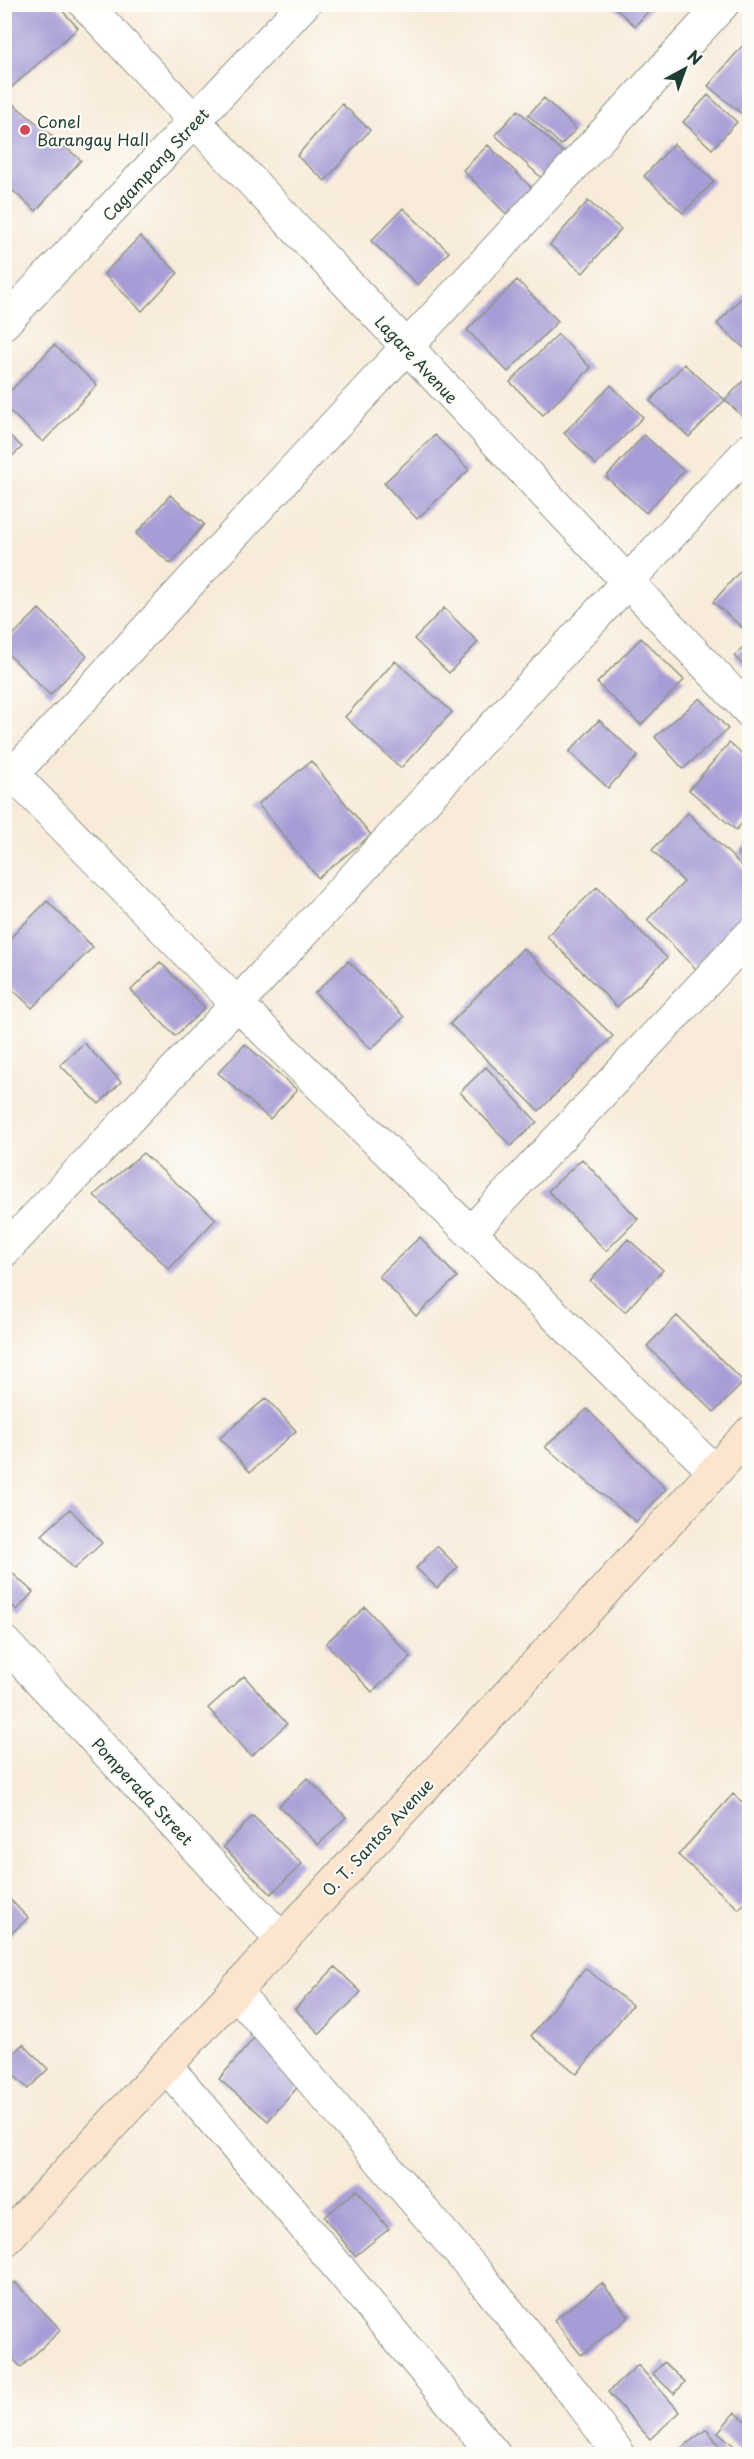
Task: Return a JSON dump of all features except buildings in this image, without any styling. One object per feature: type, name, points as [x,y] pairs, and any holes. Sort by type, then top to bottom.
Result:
[{"type":"street","name":"Lagare Avenue","points":[[85,4],[194,123],[750,712]]},
{"type":"street","name":"Cagampang Street","points":[[4,323],[304,4]]},
{"type":"street","points":[[714,1471],[237,1004],[9,770],[406,348],[723,4]]},
{"type":"street","points":[[4,1251],[237,1004],[750,449]]},
{"type":"street","points":[[470,1233],[750,935]]},
{"type":"street","name":"O. T. Santos Avenue","points":[[4,2241],[750,1433]]},
{"type":"street","name":"Pomperada Street","points":[[4,1642],[282,1940]]},
{"type":"street","points":[[235,1991],[482,2279],[581,2402],[619,2454]]},
{"type":"street","points":[[166,2066],[283,2201],[494,2454]]},
{"type":"place","name":"Conel Barangay Hall","points":[[25,130]]}]
